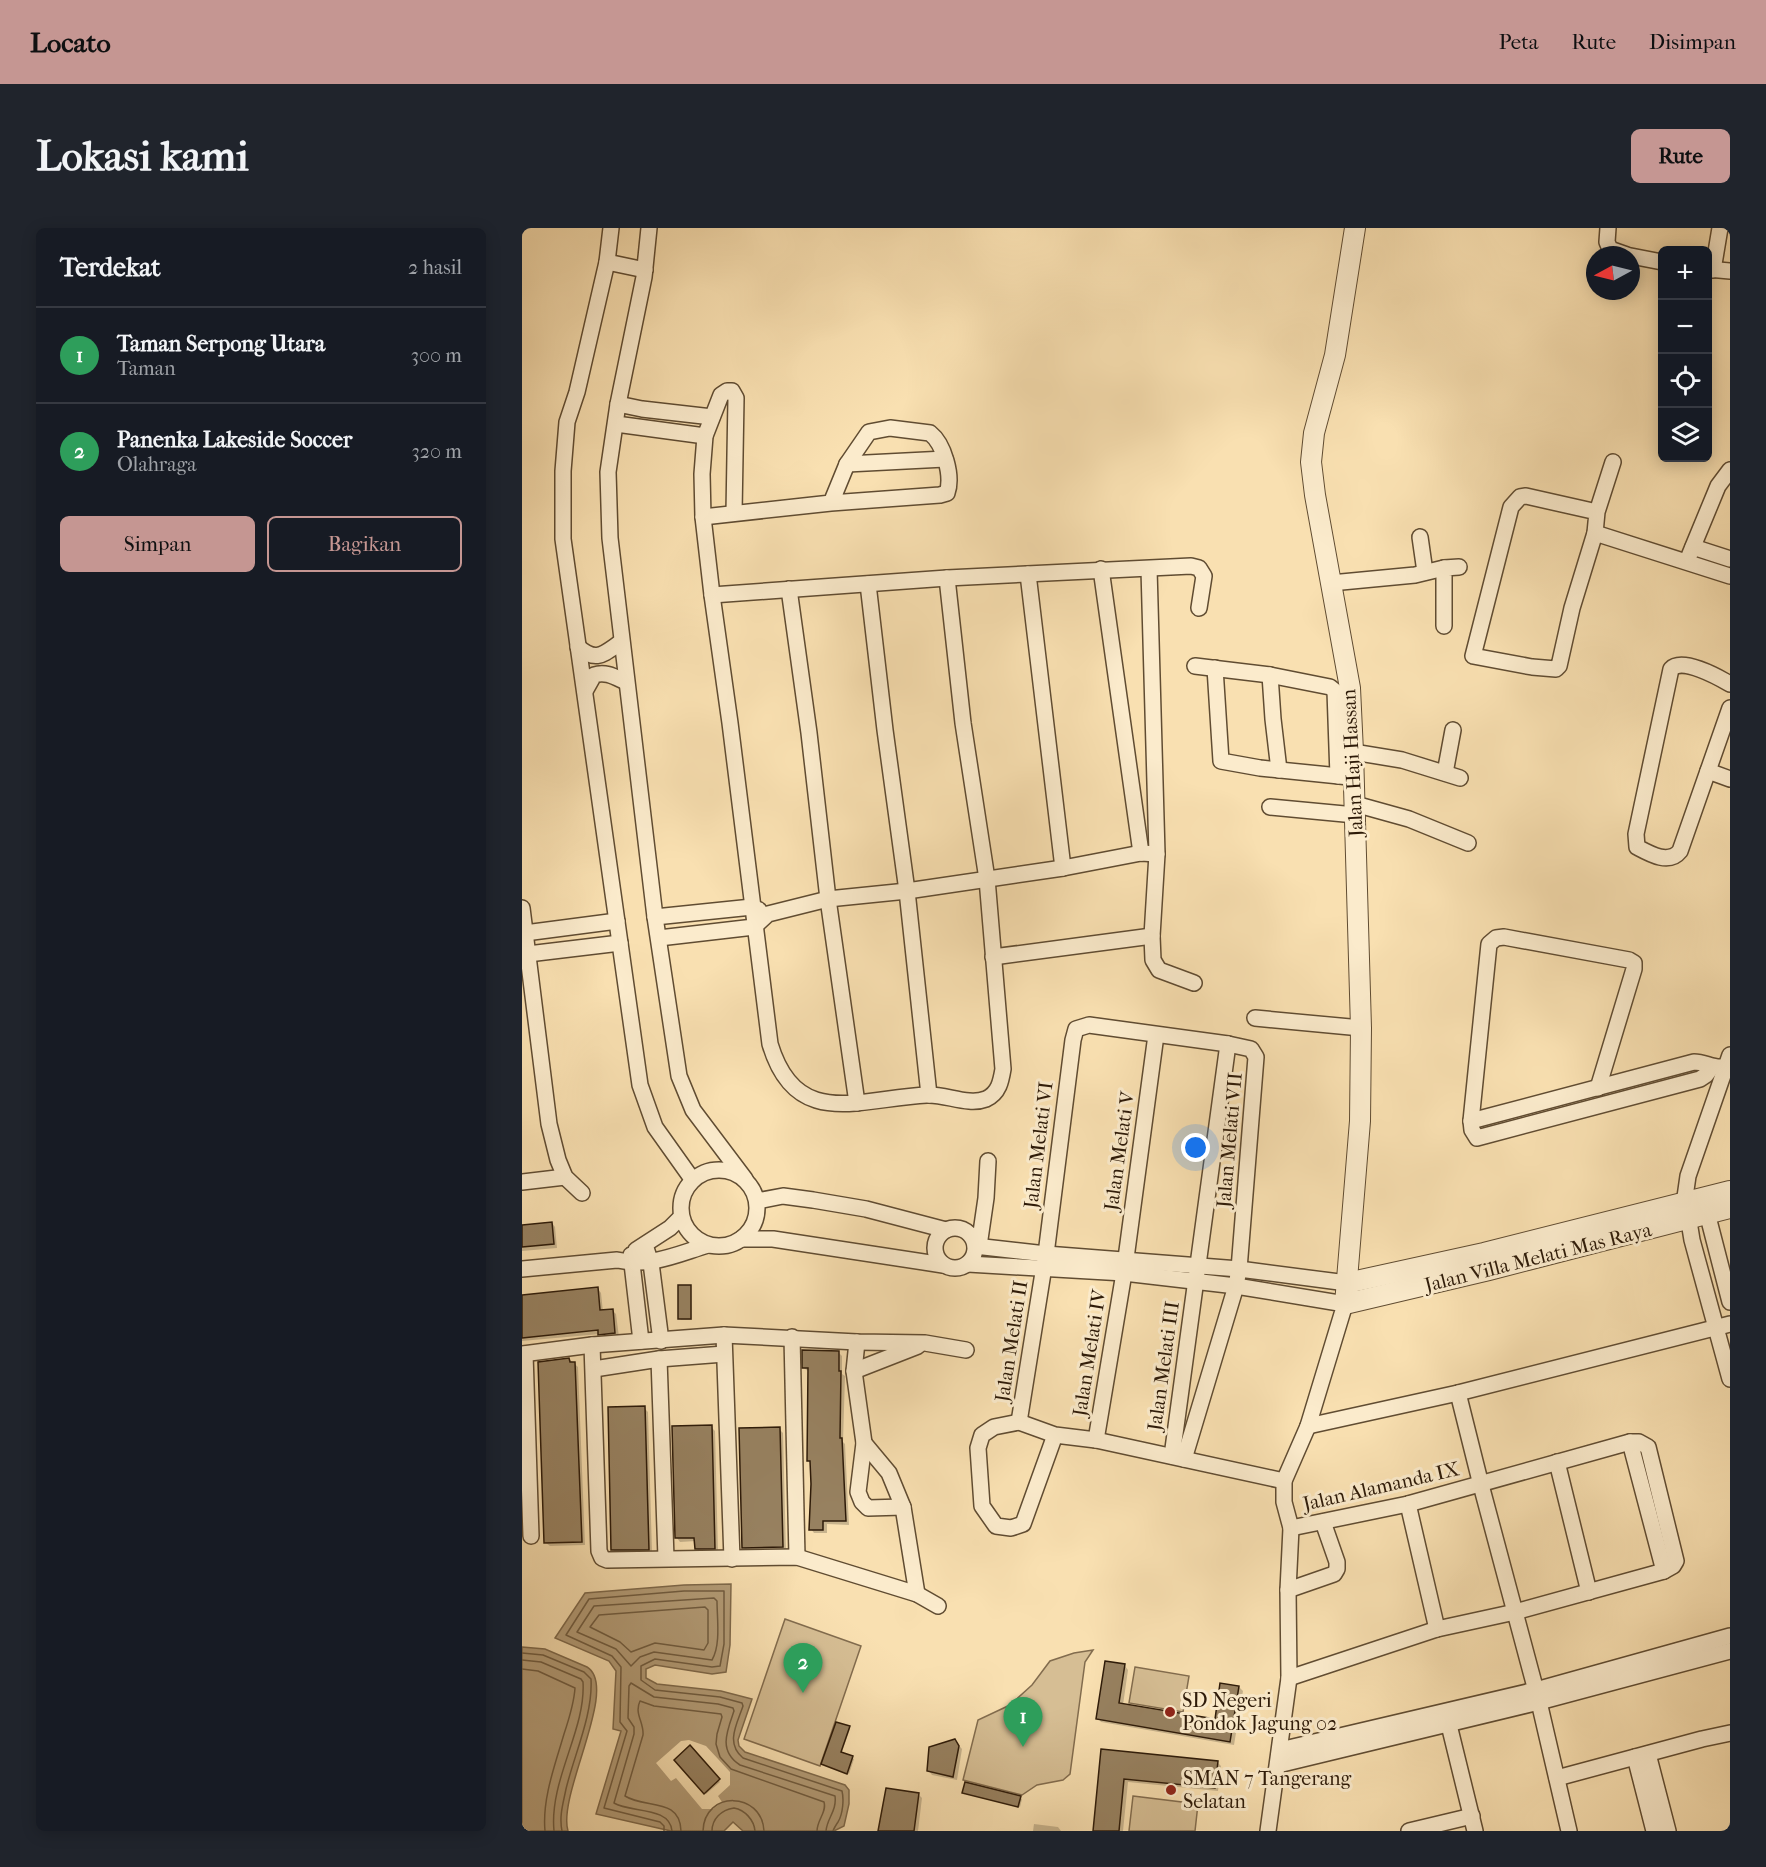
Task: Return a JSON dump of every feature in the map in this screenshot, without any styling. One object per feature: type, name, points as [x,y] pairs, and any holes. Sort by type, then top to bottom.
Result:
[{"type":"street","points":[[611,228],[607,262],[577,392],[567,422],[563,471],[563,539],[643,1098],[655,1127],[692,1179]]},
{"type":"street","points":[[649,228],[645,270],[618,404],[608,472],[610,538],[655,917],[676,1057],[682,1085],[693,1110],[745,1179],[757,1201],[754,1222],[749,1232],[741,1239]]},
{"type":"street","name":"Jalan Haji Hassan","points":[[1345,1304],[1360,1121],[1361,1028],[1355,809],[1346,776],[1353,752],[1350,688],[1312,475],[1311,452],[1335,355],[1355,228]]},
{"type":"street","points":[[1608,228],[1609,246]]},
{"type":"street","points":[[1712,261],[1720,228]]},
{"type":"street","points":[[1640,258],[1658,261]]},
{"type":"street","points":[[607,262],[645,270]]},
{"type":"street","points":[[1712,269],[1730,271]]},
{"type":"street","points":[[734,513],[736,398],[732,391],[726,391],[721,394],[705,436],[702,474],[703,517],[712,595],[770,1044],[775,1062],[793,1087],[815,1101],[833,1104],[857,1103],[929,1095],[984,1100],[994,1094],[1001,1083],[1003,1069],[987,879],[963,723],[947,578]]},
{"type":"street","points":[[618,404],[712,417]]},
{"type":"street","points":[[616,424],[705,436]]},
{"type":"street","points":[[703,517],[947,493],[949,480],[945,459],[938,443],[930,433],[890,428],[869,432],[847,464],[831,503]]},
{"type":"street","points":[[847,464],[945,459]]},
{"type":"street","points":[[1597,512],[1526,496],[1515,501],[1511,507],[1495,561],[1473,656],[1532,667],[1556,669],[1559,666],[1572,608],[1595,533],[1597,512],[1613,462]]},
{"type":"street","points":[[1690,554],[1718,486],[1730,470]]},
{"type":"street","points":[[1595,533],[1690,554],[1730,559]]},
{"type":"street","points":[[1420,537],[1425,572]]},
{"type":"street","points":[[1690,554],[1730,576]]},
{"type":"street","points":[[712,595],[947,578],[1191,566],[1199,568],[1204,576],[1199,608]]},
{"type":"street","points":[[1331,583],[1452,568],[1444,626]]},
{"type":"street","points":[[1101,569],[1141,853]]},
{"type":"street","points":[[1149,569],[1157,854],[1152,936],[1155,967],[1194,983]]},
{"type":"street","points":[[1028,574],[1063,868]]},
{"type":"street","points":[[868,584],[885,730],[908,891],[929,1095]]},
{"type":"street","points":[[789,589],[809,733],[828,899],[857,1103]]},
{"type":"street","points":[[578,647],[588,655],[595,656],[603,654],[621,642]]},
{"type":"street","points":[[1730,684],[1707,672],[1689,667],[1680,665],[1671,669],[1636,834],[1637,847],[1662,857],[1675,857],[1680,851],[1730,708]]},
{"type":"street","points":[[1195,666],[1215,668],[1270,675],[1324,684],[1335,691],[1346,776],[1279,770],[1221,761],[1215,668]]},
{"type":"street","points":[[585,691],[594,675],[600,673],[610,674],[626,682]]},
{"type":"street","points":[[1270,675],[1279,770]]},
{"type":"street","points":[[1445,772],[1453,730]]},
{"type":"street","points":[[1353,752],[1402,760],[1460,778]]},
{"type":"street","points":[[1708,771],[1730,779]]},
{"type":"street","points":[[1270,807],[1355,809],[1409,819],[1468,843]]},
{"type":"street","points":[[658,938],[754,927],[768,914],[828,899],[908,891],[1063,868],[1141,853],[1157,854]]},
{"type":"street","points":[[655,917],[752,907],[768,914]]},
{"type":"street","points":[[522,908],[549,1124],[565,1177],[582,1193]]},
{"type":"street","points":[[525,933],[617,921]]},
{"type":"street","points":[[993,957],[1152,936]]},
{"type":"street","points":[[1598,1088],[1634,963],[1629,960],[1503,937],[1496,938],[1489,944],[1471,1121],[1472,1130],[1477,1138],[1700,1079],[1725,1064]]},
{"type":"street","points":[[528,954],[620,944]]},
{"type":"street","points":[[1255,1018],[1361,1028]]},
{"type":"street","name":"Jalan Melati VII","points":[[1076,1029],[1089,1025],[1228,1044],[1251,1049],[1256,1057],[1236,1286]]},
{"type":"street","name":"Jalan Melati VI","points":[[1044,1261],[1071,1052],[1076,1029]]},
{"type":"street","name":"Jalan Melati V","points":[[1124,1266],[1156,1035]]},
{"type":"street","name":"Jalan Melati III","points":[[1178,1457],[1197,1274],[1228,1044]]},
{"type":"street","points":[[1471,1121],[1694,1062],[1725,1064]]},
{"type":"street","points":[[1725,1064],[1688,1176],[1723,1326],[1730,1379]]},
{"type":"street","points":[[968,1264],[977,1246],[986,1198],[988,1161]]},
{"type":"street","points":[[745,1179],[724,1169],[713,1169],[692,1179],[683,1192],[680,1208],[681,1217],[696,1239],[708,1245],[720,1246],[741,1239],[773,1239],[943,1264],[956,1269],[968,1264],[1044,1261],[1124,1266],[1197,1274],[1236,1286],[1345,1304],[1308,1426],[1284,1481],[1284,1502],[1291,1528],[1288,1590],[1289,1678],[1268,1831]]},
{"type":"street","points":[[522,1182],[565,1177]]},
{"type":"street","name":"Jalan Villa Melati Mas Raya","points":[[1696,1209],[1730,1191]]},
{"type":"street","points":[[757,1201],[783,1196],[813,1200],[866,1209],[946,1230]]},
{"type":"street","name":"Jalan Villa Melati Mas Raya","points":[[1345,1304],[1486,1262],[1696,1209],[1730,1208]]},
{"type":"street","points":[[1696,1209],[1730,1302]]},
{"type":"street","points":[[522,1269],[617,1260],[636,1254],[681,1217]]},
{"type":"street","points":[[943,1264],[936,1253],[935,1246],[946,1230],[952,1228],[965,1230],[977,1246],[1044,1261]]},
{"type":"street","points":[[636,1254],[651,1263],[708,1245]]},
{"type":"street","points":[[636,1254],[641,1341]]},
{"type":"street","name":"Jalan Melati II","points":[[1019,1422],[1044,1261]]},
{"type":"street","name":"Jalan Villa Melati Mas Raya","points":[[1347,1283],[1486,1262]]},
{"type":"street","points":[[651,1263],[661,1341]]},
{"type":"street","name":"Jalan Melati IV","points":[[1096,1440],[1124,1266]]},
{"type":"street","points":[[1197,1274],[1239,1269],[1347,1283]]},
{"type":"street","points":[[1178,1457],[1236,1286]]},
{"type":"street","points":[[1308,1426],[1458,1392],[1723,1326]]},
{"type":"street","points":[[724,1335],[732,1559]]},
{"type":"street","points":[[531,1536],[524,1354],[592,1345],[724,1335],[925,1343],[966,1350]]},
{"type":"street","points":[[792,1337],[797,1557]]},
{"type":"street","points":[[857,1342],[854,1371],[864,1443],[858,1492],[862,1502],[868,1508],[903,1507]]},
{"type":"street","points":[[854,1371],[925,1343]]},
{"type":"street","points":[[592,1345],[599,1551],[602,1558],[607,1560],[797,1557],[917,1594],[938,1606]]},
{"type":"street","points":[[594,1369],[659,1359],[724,1354]]},
{"type":"street","points":[[659,1359],[666,1558]]},
{"type":"street","points":[[1458,1392],[1538,1696],[1569,1831]]},
{"type":"street","points":[[1055,1435],[1023,1524],[1011,1528],[996,1526],[982,1506],[978,1448],[982,1435],[994,1427],[1019,1422],[1055,1435],[1096,1440],[1284,1481]]},
{"type":"street","name":"Jalan Alamanda IX","points":[[1291,1528],[1408,1504],[1630,1442],[1640,1442],[1648,1447],[1676,1560],[1673,1566],[1664,1571],[1588,1592]]},
{"type":"street","points":[[864,1443],[889,1473],[903,1507],[917,1594]]},
{"type":"street","points":[[1289,1678],[1437,1629],[1515,1612],[1588,1592],[1557,1462]]},
{"type":"street","points":[[1408,1504],[1437,1629]]},
{"type":"street","points":[[1288,1590],[1334,1574],[1337,1569],[1337,1562],[1323,1522]]},
{"type":"street","points":[[1279,1757],[1449,1725],[1730,1636]]},
{"type":"street","points":[[1279,1757],[1730,1651]]},
{"type":"street","points":[[1409,1831],[1473,1824],[1449,1725]]},
{"type":"street","points":[[1557,1778],[1730,1734]]},
{"type":"street","points":[[1642,1755],[1654,1831]]},
{"type":"street","points":[[1642,1755],[1668,1831]]},
{"type":"shaded area","points":[[785,1619],[861,1646],[820,1766],[744,1739]]},
{"type":"shaded area","points":[[1093,1650],[1085,1662],[1070,1774],[1063,1780],[1037,1785],[1022,1795],[963,1780],[978,1720],[1010,1705],[1032,1685],[1050,1661],[1074,1653]]},
{"type":"shaded area","points":[[1135,1667],[1189,1676],[1183,1712],[1129,1703]]},
{"type":"shaded area","points":[[1133,1796],[1198,1804],[1195,1831],[1129,1831]]},
{"type":"water","points":[[731,1584],[730,1645],[726,1672],[712,1674],[655,1665],[646,1669],[646,1678],[657,1684],[721,1691],[752,1699],[738,1740],[739,1746],[745,1752],[845,1785],[849,1790],[849,1804],[844,1826],[834,1831],[743,1831],[733,1822],[724,1831],[671,1831],[596,1814],[621,1731],[613,1729],[616,1671],[609,1661],[555,1638],[585,1593],[684,1585]]},
{"type":"water","points":[[522,1647],[545,1649],[587,1667],[595,1678],[596,1696],[593,1718],[571,1793],[567,1814],[568,1831],[522,1831]]},
{"type":"pier","points":[[689,1740],[706,1746],[730,1772],[730,1785],[718,1796],[722,1802],[713,1809],[702,1809],[676,1778],[671,1781],[656,1763],[681,1741]]},
{"type":"building","points":[[552,1222],[554,1244],[522,1247],[522,1225]]},
{"type":"building","points":[[678,1285],[691,1285],[691,1319],[678,1319]]},
{"type":"building","points":[[598,1287],[600,1310],[613,1309],[615,1333],[598,1335],[598,1330],[522,1338],[522,1295]]},
{"type":"building","points":[[802,1350],[839,1351],[840,1438],[842,1438],[846,1521],[823,1521],[823,1530],[809,1530],[811,1484],[810,1461],[807,1461],[808,1368],[802,1368]]},
{"type":"building","points":[[569,1358],[570,1362],[575,1362],[582,1542],[544,1543],[538,1362]]},
{"type":"building","points":[[645,1406],[649,1550],[611,1550],[608,1407]]},
{"type":"building","points":[[712,1425],[715,1549],[695,1549],[694,1538],[675,1538],[672,1426]]},
{"type":"building","points":[[780,1427],[783,1547],[742,1548],[739,1428]]},
{"type":"building","points":[[1105,1661],[1125,1664],[1119,1703],[1215,1719],[1220,1683],[1239,1686],[1230,1742],[1096,1719]]},
{"type":"building","points":[[836,1722],[850,1726],[841,1752],[853,1756],[847,1774],[821,1764]]},
{"type":"building","points":[[955,1739],[959,1746],[953,1777],[927,1771],[929,1747]]},
{"type":"building","points":[[690,1745],[720,1779],[704,1794],[674,1760]]},
{"type":"building","points":[[1101,1749],[1218,1761],[1215,1788],[1124,1779],[1119,1831],[1093,1831]]},
{"type":"building","points":[[965,1782],[1021,1796],[1018,1807],[962,1793]]},
{"type":"building","points":[[886,1788],[919,1793],[914,1831],[878,1831]]},
{"type":"place","name":"Panenka Lakeside Soccer","points":[[803,1693]]},
{"type":"place","name":"SD Negeri Pondok Jagung 02","points":[[1170,1712]]},
{"type":"place","name":"Taman Serpong Utara","points":[[1023,1747]]},
{"type":"place","name":"SMAN 7 Tangerang Selatan","points":[[1171,1790]]}]
